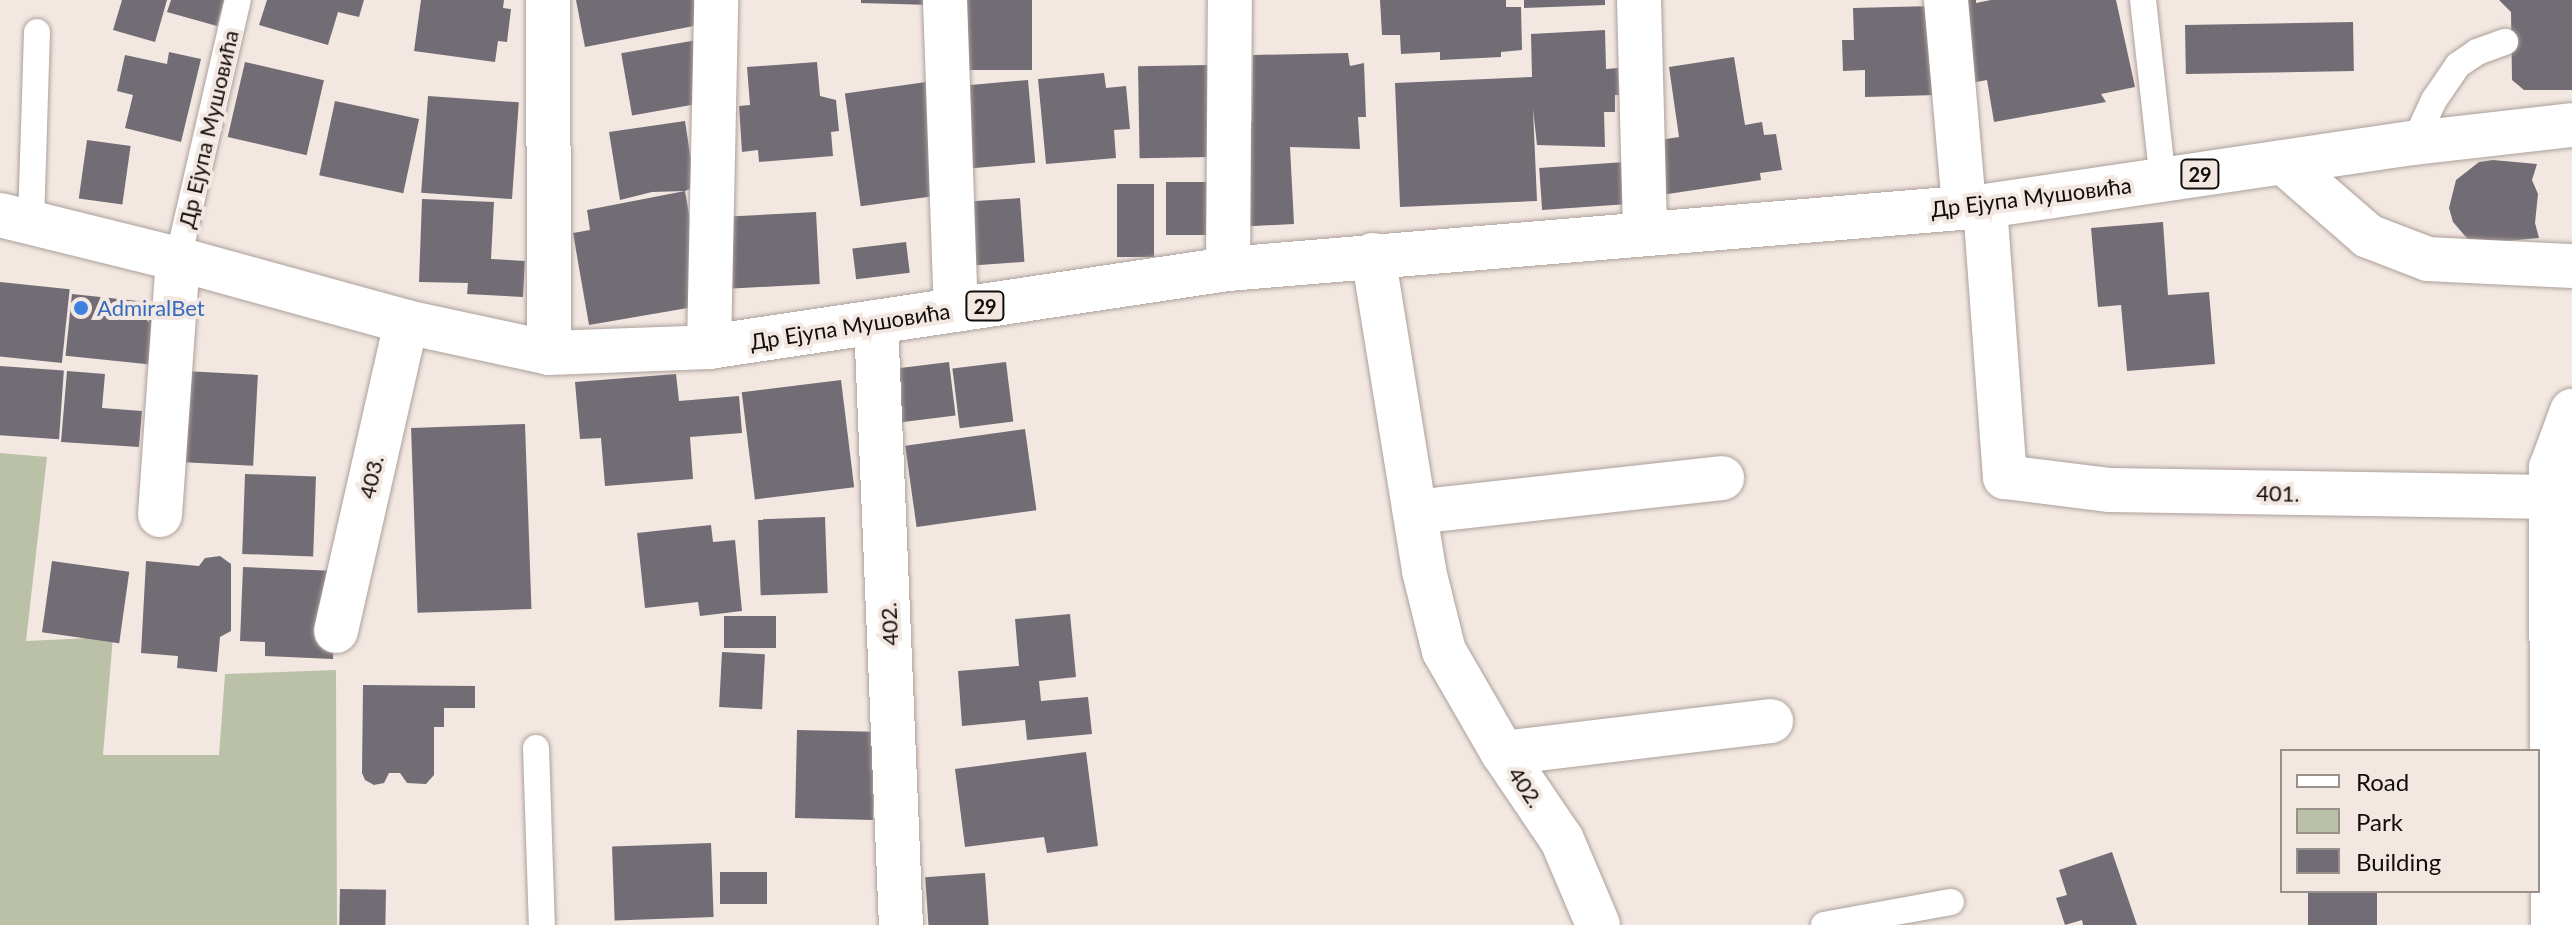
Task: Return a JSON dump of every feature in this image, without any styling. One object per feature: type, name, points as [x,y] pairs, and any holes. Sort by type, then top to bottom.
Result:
[{"type":"street","points":[[548,0],[549,353]]},
{"type":"street","points":[[709,347],[716,0]]},
{"type":"street","points":[[945,0],[956,310]]},
{"type":"street","points":[[1228,269],[1230,0]]},
{"type":"street","points":[[1639,0],[1645,233]]},
{"type":"street","points":[[1946,0],[1975,207]]},
{"type":"street","name":"29","points":[[2414,143],[2572,125]]},
{"type":"street","name":"Др Ејупа Мушовића","points":[[16,219],[178,259],[406,322],[549,353],[709,347],[1228,269],[1975,207],[2414,143]]},
{"type":"street","points":[[2283,162],[2368,236],[2428,259],[2572,266]]},
{"type":"street","name":"401.","points":[[1975,207],[2005,477],[2110,490],[2551,497]]},
{"type":"street","name":"402.","points":[[1373,255],[1424,571],[1444,651],[1503,753],[1562,840],[1598,925]]},
{"type":"street","points":[[160,515],[178,259]]},
{"type":"street","name":"403.","points":[[336,631],[406,322]]},
{"type":"street","name":"402.","points":[[876,322],[901,925]]},
{"type":"street","points":[[2553,925],[2546,809],[2551,468],[2572,411]]},
{"type":"street","points":[[1415,512],[1722,478]]},
{"type":"street","points":[[1503,753],[1771,721]]},
{"type":"lane","name":"Др Ејупа Мушовића","points":[[178,259],[238,0]]},
{"type":"lane","points":[[2143,0],[2163,180]]},
{"type":"lane","points":[[16,219],[37,32]]},
{"type":"lane","points":[[2414,143],[2434,100],[2458,65],[2477,52],[2505,42]]},
{"type":"lane","points":[[536,748],[542,925]]},
{"type":"lane","points":[[1824,925],[1951,902]]},
{"type":"green space","points":[[0,453],[47,457],[26,641],[113,637],[103,755],[219,755],[225,674],[336,670],[337,925],[0,925]]},
{"type":"building","points":[[122,0],[167,0],[155,42],[113,30]]},
{"type":"building","points":[[171,0],[224,0],[217,26],[167,12]]},
{"type":"building","points":[[267,0],[364,0],[359,17],[338,12],[328,45],[259,25]]},
{"type":"building","points":[[421,0],[504,0],[503,8],[511,9],[507,42],[498,41],[495,62],[414,51]]},
{"type":"building","points":[[576,0],[694,0],[699,25],[585,47]]},
{"type":"building","points":[[861,0],[932,0],[932,5],[861,3]]},
{"type":"building","points":[[953,0],[1032,0],[1032,70],[953,70]]},
{"type":"building","points":[[1380,0],[1506,0],[1506,7],[1521,7],[1522,50],[1501,52],[1501,57],[1440,60],[1440,52],[1401,54],[1400,35],[1382,35]]},
{"type":"building","points":[[1524,0],[1605,0],[1605,5],[1524,8]]},
{"type":"building","points":[[1959,0],[1976,0],[1976,3],[1991,0],[2116,0],[2135,87],[2101,94],[2106,102],[1994,122],[1987,80],[1965,84]]},
{"type":"building","points":[[2499,0],[2572,0],[2572,90],[2524,90],[2512,80],[2511,12]]},
{"type":"building","points":[[1933,6],[1936,95],[1865,97],[1865,70],[1843,71],[1842,40],[1854,40],[1853,8]]},
{"type":"building","points":[[2353,22],[2354,71],[2186,74],[2185,25]]},
{"type":"building","points":[[1605,30],[1606,69],[1618,68],[1619,95],[1615,95],[1615,112],[1604,112],[1605,147],[1537,145],[1533,109],[1537,201],[1400,207],[1395,83],[1532,77],[1531,34]]},
{"type":"building","points":[[697,40],[708,102],[632,115],[621,53]]},
{"type":"building","points":[[169,52],[201,59],[181,142],[125,128],[133,95],[117,91],[125,55],[167,64]]},
{"type":"building","points":[[1348,53],[1350,66],[1364,63],[1366,117],[1358,117],[1360,149],[1290,147],[1294,224],[1235,227],[1232,122],[1252,122],[1253,55]]},
{"type":"building","points":[[1734,57],[1745,125],[1762,122],[1764,135],[1776,134],[1782,170],[1760,173],[1761,180],[1661,195],[1653,141],[1679,137],[1669,67]]},
{"type":"building","points":[[245,62],[324,80],[307,155],[228,137]]},
{"type":"building","points":[[817,62],[820,96],[836,100],[839,131],[831,132],[833,156],[759,162],[758,150],[742,152],[739,106],[750,105],[747,67]]},
{"type":"building","points":[[1210,65],[1212,157],[1140,158],[1138,66]]},
{"type":"building","points":[[1104,73],[1106,88],[1126,86],[1130,129],[1114,130],[1116,158],[1046,164],[1038,79]]},
{"type":"building","points":[[1028,80],[1035,163],[966,169],[959,86]]},
{"type":"building","points":[[933,81],[949,194],[861,206],[845,93]]},
{"type":"building","points":[[428,96],[519,102],[512,199],[421,193]]},
{"type":"building","points":[[335,101],[419,119],[403,193],[319,175]]},
{"type":"building","points":[[685,121],[695,187],[685,191],[652,192],[620,200],[609,132]]},
{"type":"building","points":[[87,140],[131,146],[122,205],[79,198]]},
{"type":"building","points":[[2493,160],[2537,164],[2532,180],[2538,194],[2535,223],[2539,238],[2472,244],[2453,222],[2449,208],[2456,180],[2479,162]]},
{"type":"building","points":[[1625,162],[1628,204],[1542,210],[1539,168]]},
{"type":"building","points":[[1166,182],[1208,182],[1208,235],[1166,235]]},
{"type":"building","points":[[1117,184],[1154,184],[1154,257],[1117,257]]},
{"type":"building","points":[[685,191],[705,305],[589,325],[573,233],[590,230],[587,210]]},
{"type":"building","points":[[1020,198],[1024,262],[966,266],[961,202]]},
{"type":"building","points":[[422,199],[494,202],[491,259],[525,261],[523,297],[467,294],[468,283],[419,282]]},
{"type":"building","points":[[816,212],[820,284],[724,289],[720,217]]},
{"type":"building","points":[[2163,222],[2168,295],[2209,292],[2215,364],[2127,371],[2121,305],[2098,307],[2091,228]]},
{"type":"building","points":[[906,242],[910,273],[856,279],[852,249]]},
{"type":"building","points":[[0,282],[70,289],[62,363],[0,356]]},
{"type":"building","points":[[72,294],[155,303],[148,364],[66,356]]},
{"type":"building","points":[[949,362],[956,416],[901,422],[894,369]]},
{"type":"building","points":[[1006,362],[1013,422],[960,428],[952,369]]},
{"type":"building","points":[[0,366],[64,370],[59,439],[0,435]]},
{"type":"building","points":[[67,371],[105,374],[102,408],[142,411],[139,447],[61,442]]},
{"type":"building","points":[[184,371],[258,375],[253,466],[179,462]]},
{"type":"building","points":[[676,374],[679,401],[739,396],[742,433],[690,437],[693,479],[605,486],[601,438],[580,439],[575,382]]},
{"type":"building","points":[[841,380],[854,487],[755,499],[742,392]]},
{"type":"building","points":[[525,424],[531,609],[418,613],[411,428]]},
{"type":"building","points":[[1025,429],[1036,510],[917,527],[905,446]]},
{"type":"building","points":[[245,474],[316,476],[313,556],[242,554]]},
{"type":"building","points":[[825,517],[828,593],[761,595],[758,519]]},
{"type":"building","points":[[711,525],[713,542],[735,540],[742,611],[700,616],[698,602],[645,608],[637,533]]},
{"type":"building","points":[[220,556],[231,564],[231,631],[220,637],[217,672],[177,668],[178,656],[141,653],[146,561],[199,566],[205,558]]},
{"type":"building","points":[[52,561],[129,572],[119,643],[42,632]]},
{"type":"building","points":[[243,567],[336,571],[333,659],[265,656],[265,642],[240,641]]},
{"type":"building","points":[[1070,614],[1076,677],[1039,681],[1041,701],[1088,697],[1092,734],[1027,740],[1025,720],[962,726],[958,671],[1019,666],[1015,619]]},
{"type":"building","points":[[724,616],[776,616],[776,648],[724,648]]},
{"type":"building","points":[[722,652],[765,654],[762,709],[719,707]]},
{"type":"building","points":[[363,685],[475,686],[475,708],[444,708],[444,727],[434,727],[434,775],[426,784],[407,783],[400,773],[389,773],[384,783],[374,785],[365,780],[362,773]]},
{"type":"building","points":[[797,730],[883,732],[874,765],[873,820],[795,818]]},
{"type":"building","points":[[1086,752],[1098,846],[1047,853],[1044,837],[965,847],[955,769]]},
{"type":"building","points":[[711,843],[714,917],[615,920],[612,846]]},
{"type":"building","points":[[2112,852],[2137,925],[2083,925],[2082,920],[2065,925],[2056,898],[2067,895],[2059,870]]},
{"type":"building","points":[[720,872],[767,872],[767,904],[720,904]]},
{"type":"building","points":[[985,873],[989,925],[928,925],[925,877]]},
{"type":"building","points":[[340,889],[386,890],[385,925],[339,925]]},
{"type":"building","points":[[2308,893],[2377,893],[2377,925],[2308,925]]},
{"type":"place","name":"AdmiralBet","points":[[81,308]]}]
